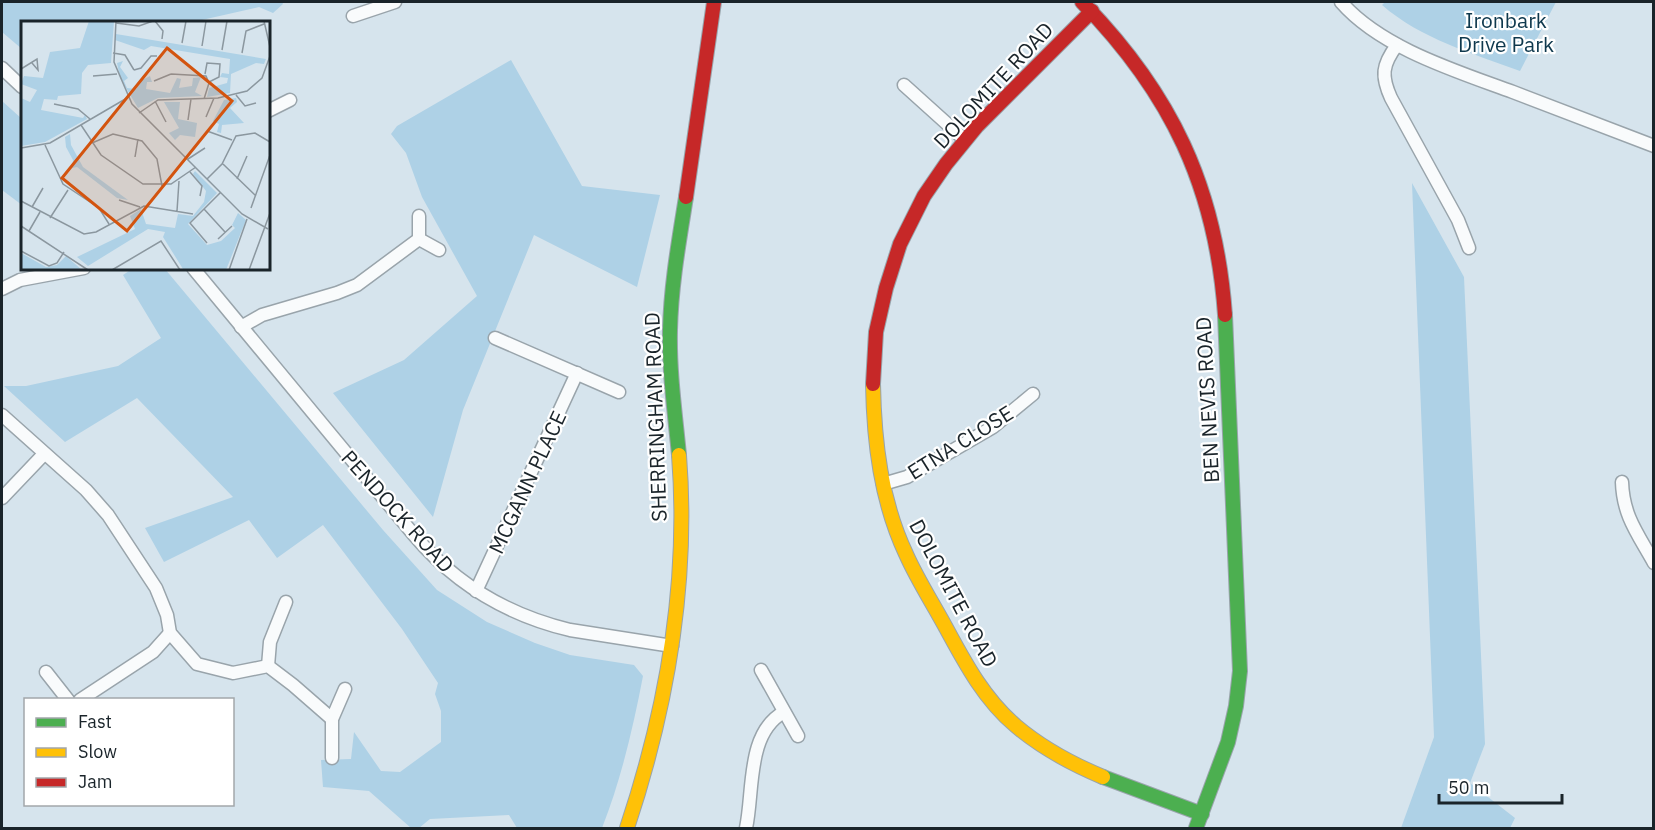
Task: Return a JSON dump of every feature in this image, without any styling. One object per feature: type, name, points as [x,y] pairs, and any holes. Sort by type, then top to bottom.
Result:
[{"type":"street","name":"SHERRINGHAM ROAD","points":[[629,828],[651,748],[672,646],[681,547],[681,492],[671,362],[672,297],[714,2]]},
{"type":"street","points":[[1341,2],[1361,21],[1396,45],[1653,146]]},
{"type":"street","points":[[353,16],[388,3]]},
{"type":"street","name":"DOLOMITE ROAD","points":[[1087,6],[965,140],[931,186],[914,215],[900,246],[883,297],[874,343],[872,391],[874,441],[897,533],[916,575],[968,669],[999,710],[1031,739],[1074,765],[1202,814]]},
{"type":"street","name":"BEN NEVIS ROAD","points":[[1087,6],[1124,47],[1158,96],[1176,129],[1195,171],[1204,198],[1220,269],[1240,671],[1236,706],[1228,742],[1196,828]]},
{"type":"street","points":[[1396,45],[1386,62],[1384,82],[1458,220],[1469,248]]},
{"type":"street","points":[[2,68],[21,86]]},
{"type":"street","points":[[904,86],[965,140]]},
{"type":"street","points":[[270,110],[290,100]]},
{"type":"street","points":[[418,239],[419,216]]},
{"type":"street","points":[[418,239],[439,250]]},
{"type":"street","points":[[241,327],[262,315],[357,285],[418,239]]},
{"type":"street","points":[[2,289],[20,280],[73,270]]},
{"type":"street","name":"PENDOCK ROAD","points":[[195,270],[424,548],[445,568],[476,591],[507,609],[555,627],[672,646]]},
{"type":"street","points":[[495,338],[619,392]]},
{"type":"street","name":"MCGANN PLACE","points":[[476,591],[577,374]]},
{"type":"street","name":"ETNA CLOSE","points":[[883,484],[907,477],[993,427],[1033,394]]},
{"type":"street","points":[[2,415],[86,490],[108,514],[156,588],[167,615],[170,633],[197,664],[232,673],[268,666],[332,720]]},
{"type":"street","points":[[2,498],[44,454]]},
{"type":"street","points":[[1622,482],[1626,511],[1653,563]]},
{"type":"street","points":[[268,666],[270,642],[286,603]]},
{"type":"street","points":[[82,698],[153,652],[170,633]]},
{"type":"street","points":[[761,670],[798,736]]},
{"type":"street","points":[[46,672],[67,698]]},
{"type":"street","points":[[332,758],[332,720],[345,689]]},
{"type":"street","points":[[746,828],[753,766],[758,750],[769,724],[784,712]]},
{"type":"green space","points":[[2,2],[282,2],[283,4],[273,13],[259,7],[197,21],[21,21],[21,48],[2,32]]},
{"type":"green space","name":"Ironbark Drive Park","points":[[1385,2],[1556,2],[1520,71],[1430,36],[1397,17],[1382,5]]},
{"type":"green space","points":[[511,60],[582,186],[660,195],[637,287],[534,235],[463,410],[433,517],[333,393],[404,360],[477,296],[422,197],[406,153],[391,134],[397,126]]},
{"type":"green space","points":[[2,101],[21,118],[21,204],[2,190]]},
{"type":"green space","points":[[1412,183],[1464,277],[1485,744],[1470,783],[1515,818],[1510,828],[1401,828],[1434,737]]},
{"type":"green space","points":[[130,270],[166,270],[383,530],[437,590],[487,622],[535,643],[570,655],[634,665],[643,676],[626,754],[602,828],[517,828],[509,815],[430,819],[419,828],[411,828],[369,791],[323,787],[321,760],[351,759],[354,732],[381,771],[400,772],[441,742],[441,711],[435,694],[438,683],[402,629],[323,525],[277,558],[249,520],[164,562],[145,528],[233,497],[137,398],[65,442],[4,386],[26,386],[118,366],[161,338],[123,275]]},
{"type":"traffic: fast","points":[[679,455],[671,377],[670,330],[674,280],[686,197]]},
{"type":"traffic: fast","points":[[1196,828],[1228,742],[1236,706],[1240,671],[1225,315]]},
{"type":"traffic: fast","points":[[1103,777],[1202,814]]},
{"type":"traffic: slow","points":[[873,384],[880,471],[897,534],[910,563],[968,667],[994,704],[1016,726],[1058,755],[1103,777]]},
{"type":"traffic: slow","points":[[627,828],[653,737],[672,644],[681,550],[679,455]]},
{"type":"traffic: jam","points":[[686,197],[714,2]]},
{"type":"traffic: jam","points":[[1082,2],[1141,71],[1184,145],[1211,225],[1220,269],[1225,315]]},
{"type":"traffic: jam","points":[[873,384],[876,332],[886,288],[900,244],[924,196],[977,126],[1092,11]]}]
